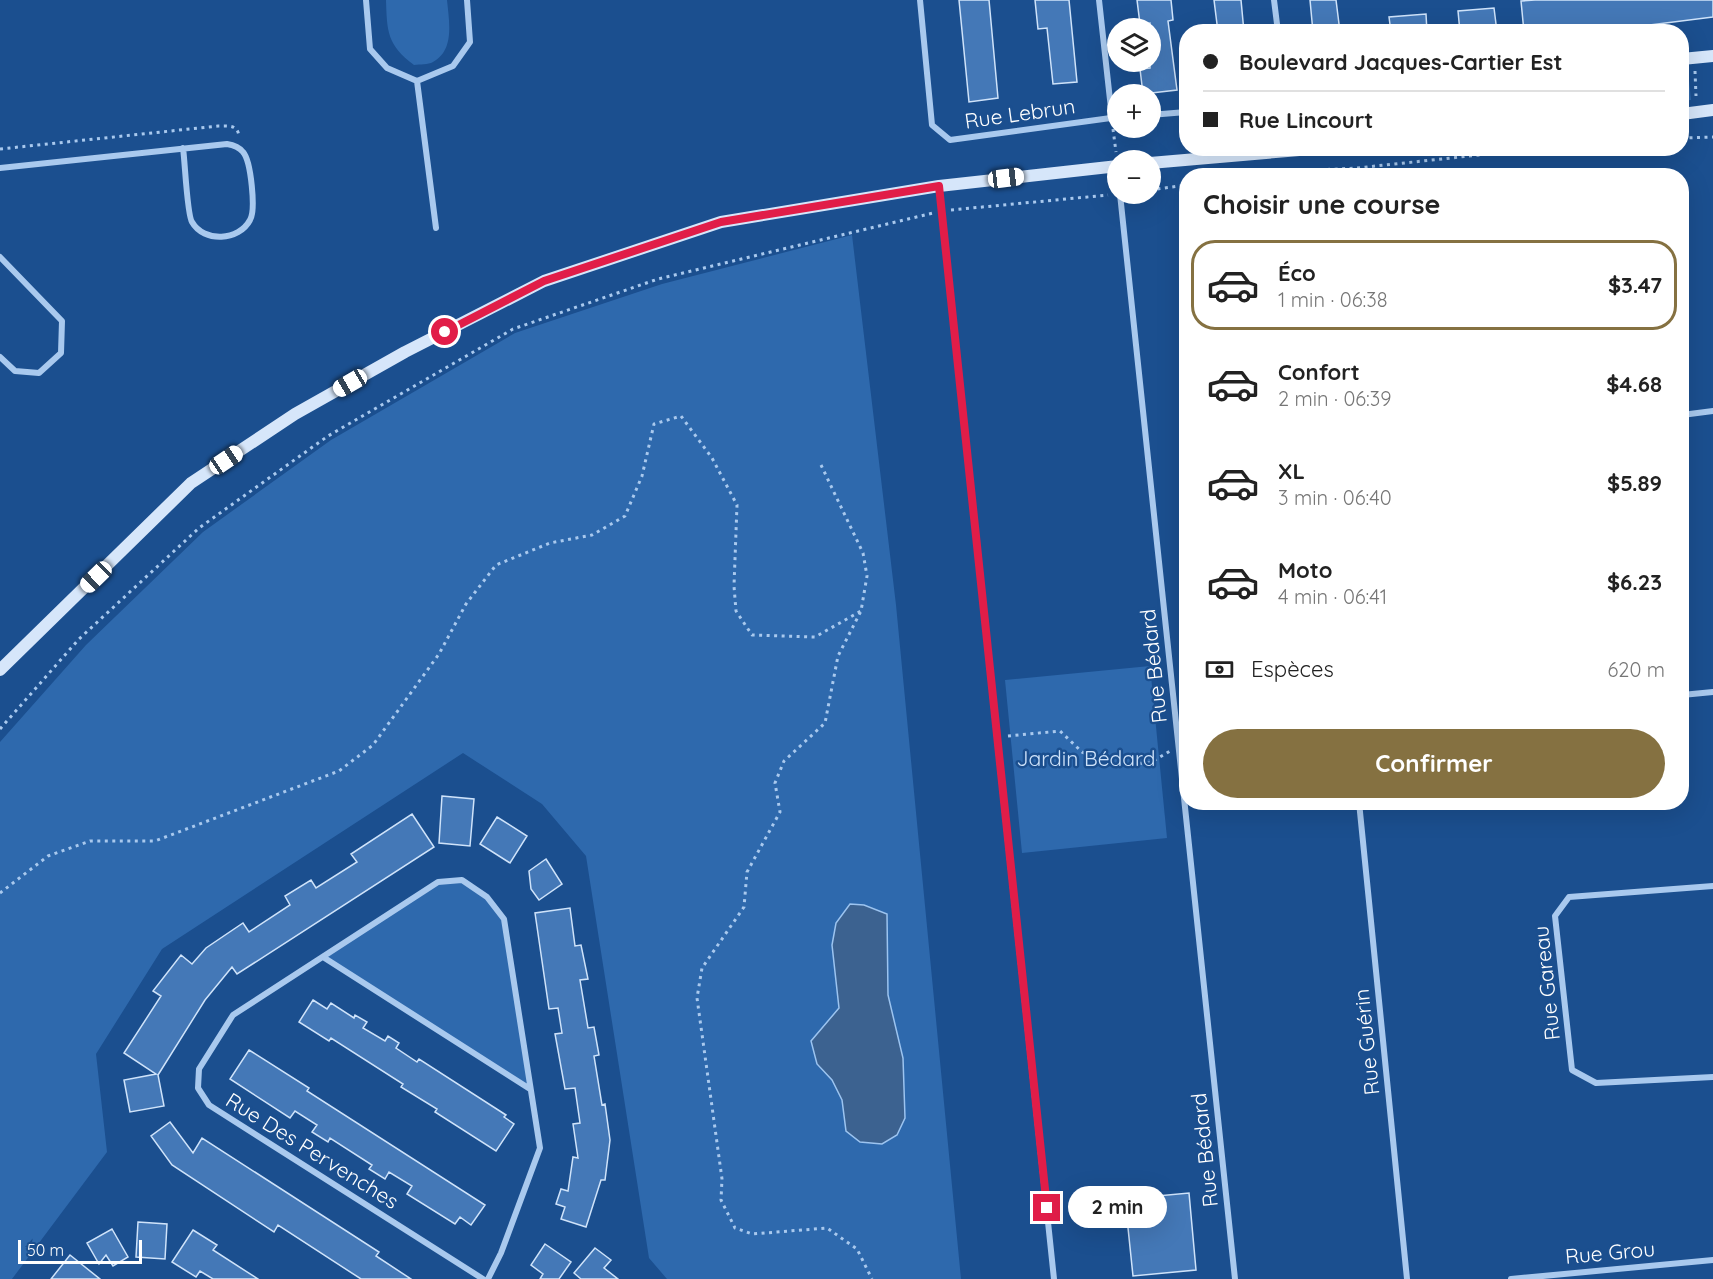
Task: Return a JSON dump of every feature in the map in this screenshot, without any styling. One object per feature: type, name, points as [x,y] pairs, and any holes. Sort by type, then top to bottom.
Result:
[{"type":"main road","points":[[1689,58],[1713,56]]},
{"type":"main road","points":[[1689,113],[1713,110]]},
{"type":"main road","points":[[1161,162],[1227,156]]},
{"type":"main road","points":[[0,670],[191,483],[295,414],[405,352],[544,281],[721,222],[939,186],[1107,168]]},
{"type":"street","points":[[366,0],[370,49],[387,68],[417,81],[453,66],[470,42],[467,0]]},
{"type":"street","name":"Rue Lebrun","points":[[920,0],[932,124],[950,140],[1107,119]]},
{"type":"street","points":[[1099,0],[1110,84]]},
{"type":"street","points":[[1274,0],[1277,24]]},
{"type":"street","points":[[417,81],[436,228]]},
{"type":"street","points":[[1161,114],[1179,113]]},
{"type":"street","points":[[0,168],[183,148],[227,144],[242,151],[249,164],[252,218],[245,227],[234,234],[212,237],[199,232],[190,221],[183,148]]},
{"type":"street","points":[[939,186],[1054,1279]]},
{"type":"street","name":"Rue Bédard","points":[[1121,204],[1179,746]]},
{"type":"street","points":[[0,257],[62,321],[61,352],[39,373],[15,371],[0,357]]},
{"type":"street","points":[[1689,414],[1713,411]]},
{"type":"street","points":[[1689,694],[1713,692]]},
{"type":"street","name":"Rue Bédard","points":[[1186,810],[1235,1279]]},
{"type":"street","name":"Rue Guérin","points":[[1360,810],[1407,1279]]},
{"type":"street","name":"Rue Des Pervenches","points":[[483,1279],[209,1105],[198,1088],[199,1069],[233,1015],[438,882],[462,880],[487,897],[504,919],[540,1148],[501,1253],[488,1279]]},
{"type":"street","name":"Rue Gareau","points":[[1713,886],[1569,897],[1555,916],[1572,1070],[1596,1083],[1713,1077]]},
{"type":"street","points":[[323,957],[530,1089]]},
{"type":"street","name":"Rue Grou","points":[[1511,1279],[1713,1260]]},
{"type":"path","points":[[1695,70],[1696,96]]},
{"type":"path","points":[[0,150],[229,126],[237,129],[242,151]]},
{"type":"path","points":[[1689,138],[1713,136]]},
{"type":"path","points":[[1357,168],[1470,156]]},
{"type":"path","points":[[1161,188],[1179,186]]},
{"type":"path","points":[[0,729],[80,639],[199,528],[328,436],[513,329],[658,279],[942,211],[1107,195]]},
{"type":"path","points":[[0,893],[48,855],[90,842],[155,841],[339,771],[373,745],[439,654],[466,604],[496,565],[550,543],[592,535],[625,516],[642,476],[654,424],[681,416],[712,458],[737,505],[734,586],[736,611],[752,634],[815,636],[861,611]]},
{"type":"path","points":[[821,465],[863,553],[867,576],[861,611],[838,656],[825,723],[784,760],[775,783],[780,812],[747,872],[744,907],[702,969],[697,998],[722,1179],[721,1200],[735,1228],[752,1234],[827,1228],[857,1249],[872,1279]]},
{"type":"path","points":[[997,737],[1060,731],[1082,752],[1112,764],[1150,764],[1179,746]]},
{"type":"green space","points":[[386,0],[447,0],[448,43],[440,57],[431,63],[414,65],[398,51],[388,29]]},
{"type":"green space","points":[[852,235],[896,605],[961,1279],[667,1279],[649,1258],[586,856],[542,804],[463,753],[162,949],[96,1054],[107,1152],[12,1279],[0,1279],[0,742],[86,645],[203,532],[331,440],[515,333],[662,284]]},
{"type":"green space","name":"Jardin Bédard","points":[[1150,666],[1167,838],[1022,853],[1005,680]]},
{"type":"green space","points":[[462,880],[487,897],[504,919],[530,1089],[323,957],[438,882]]},
{"type":"shaded area","points":[[850,904],[864,905],[887,914],[888,995],[903,1058],[905,1118],[897,1135],[882,1144],[860,1142],[846,1131],[842,1100],[832,1080],[817,1064],[811,1041],[839,1008],[832,945],[836,923]]},
{"type":"building","points":[[959,0],[989,0],[998,98],[969,102]]},
{"type":"building","points":[[1035,0],[1069,0],[1077,82],[1053,84],[1047,28],[1038,29]]},
{"type":"building","points":[[1137,0],[1171,0],[1173,20],[1168,21],[1177,90],[1161,92],[1161,84],[1142,84],[1140,72],[1161,72],[1161,18],[1139,18]]},
{"type":"building","points":[[1214,0],[1241,0],[1243,24],[1217,24]]},
{"type":"building","points":[[1310,0],[1336,0],[1339,24],[1312,24]]},
{"type":"building","points":[[1713,0],[1713,17],[1658,24],[1523,24],[1521,1]]},
{"type":"building","points":[[1494,8],[1496,24],[1459,24],[1458,11]]},
{"type":"building","points":[[1426,14],[1427,24],[1390,24],[1389,17]]},
{"type":"building","points":[[442,796],[474,799],[470,846],[439,843]]},
{"type":"building","points":[[412,814],[434,847],[237,974],[232,967],[205,1000],[158,1075],[164,1106],[130,1112],[124,1080],[156,1074],[124,1053],[161,996],[153,991],[181,955],[192,964],[206,948],[243,923],[249,932],[290,905],[285,896],[311,880],[316,888],[357,862],[351,854]]},
{"type":"building","points":[[497,817],[527,836],[510,863],[480,844]]},
{"type":"building","points":[[546,859],[562,884],[539,900],[531,889],[529,871]]},
{"type":"building","points":[[570,908],[575,946],[581,945],[588,979],[580,980],[588,1028],[594,1027],[599,1055],[594,1056],[602,1105],[605,1104],[610,1140],[605,1180],[601,1180],[586,1227],[561,1219],[565,1207],[556,1204],[561,1189],[568,1191],[573,1157],[578,1158],[573,1124],[580,1123],[575,1088],[565,1089],[555,1034],[562,1033],[558,1008],[549,1009],[535,913]]},
{"type":"building","points":[[313,1000],[327,1009],[331,1003],[354,1018],[355,1015],[367,1022],[363,1028],[385,1041],[388,1036],[399,1043],[396,1048],[417,1062],[419,1059],[506,1115],[504,1117],[514,1124],[496,1151],[435,1112],[437,1109],[401,1087],[403,1084],[331,1038],[329,1041],[299,1022]]},
{"type":"building","points":[[249,1050],[309,1088],[307,1091],[485,1205],[471,1225],[460,1217],[455,1224],[407,1194],[412,1186],[389,1172],[385,1179],[369,1169],[372,1165],[330,1138],[328,1142],[312,1132],[317,1125],[295,1111],[290,1118],[230,1079]]},
{"type":"building","points":[[170,1122],[193,1153],[202,1138],[379,1252],[376,1256],[411,1279],[361,1279],[278,1225],[274,1232],[172,1165],[151,1136]]},
{"type":"building","points":[[1189,1193],[1196,1270],[1133,1276],[1125,1199]]},
{"type":"building","points":[[138,1222],[167,1224],[165,1259],[136,1257]]},
{"type":"building","points":[[112,1229],[128,1257],[113,1266],[106,1255],[99,1264],[87,1243]]},
{"type":"building","points":[[193,1230],[217,1245],[213,1250],[258,1279],[213,1279],[200,1271],[196,1277],[172,1262]]},
{"type":"building","points":[[545,1244],[571,1262],[559,1279],[540,1279],[543,1274],[531,1265]]},
{"type":"building","points":[[595,1248],[611,1260],[604,1268],[618,1279],[581,1279],[574,1273]]},
{"type":"building","points":[[70,1255],[100,1279],[51,1279]]},
{"type":"route","points":[[445,332],[544,281],[721,222],[939,186],[1047,1208]]}]
